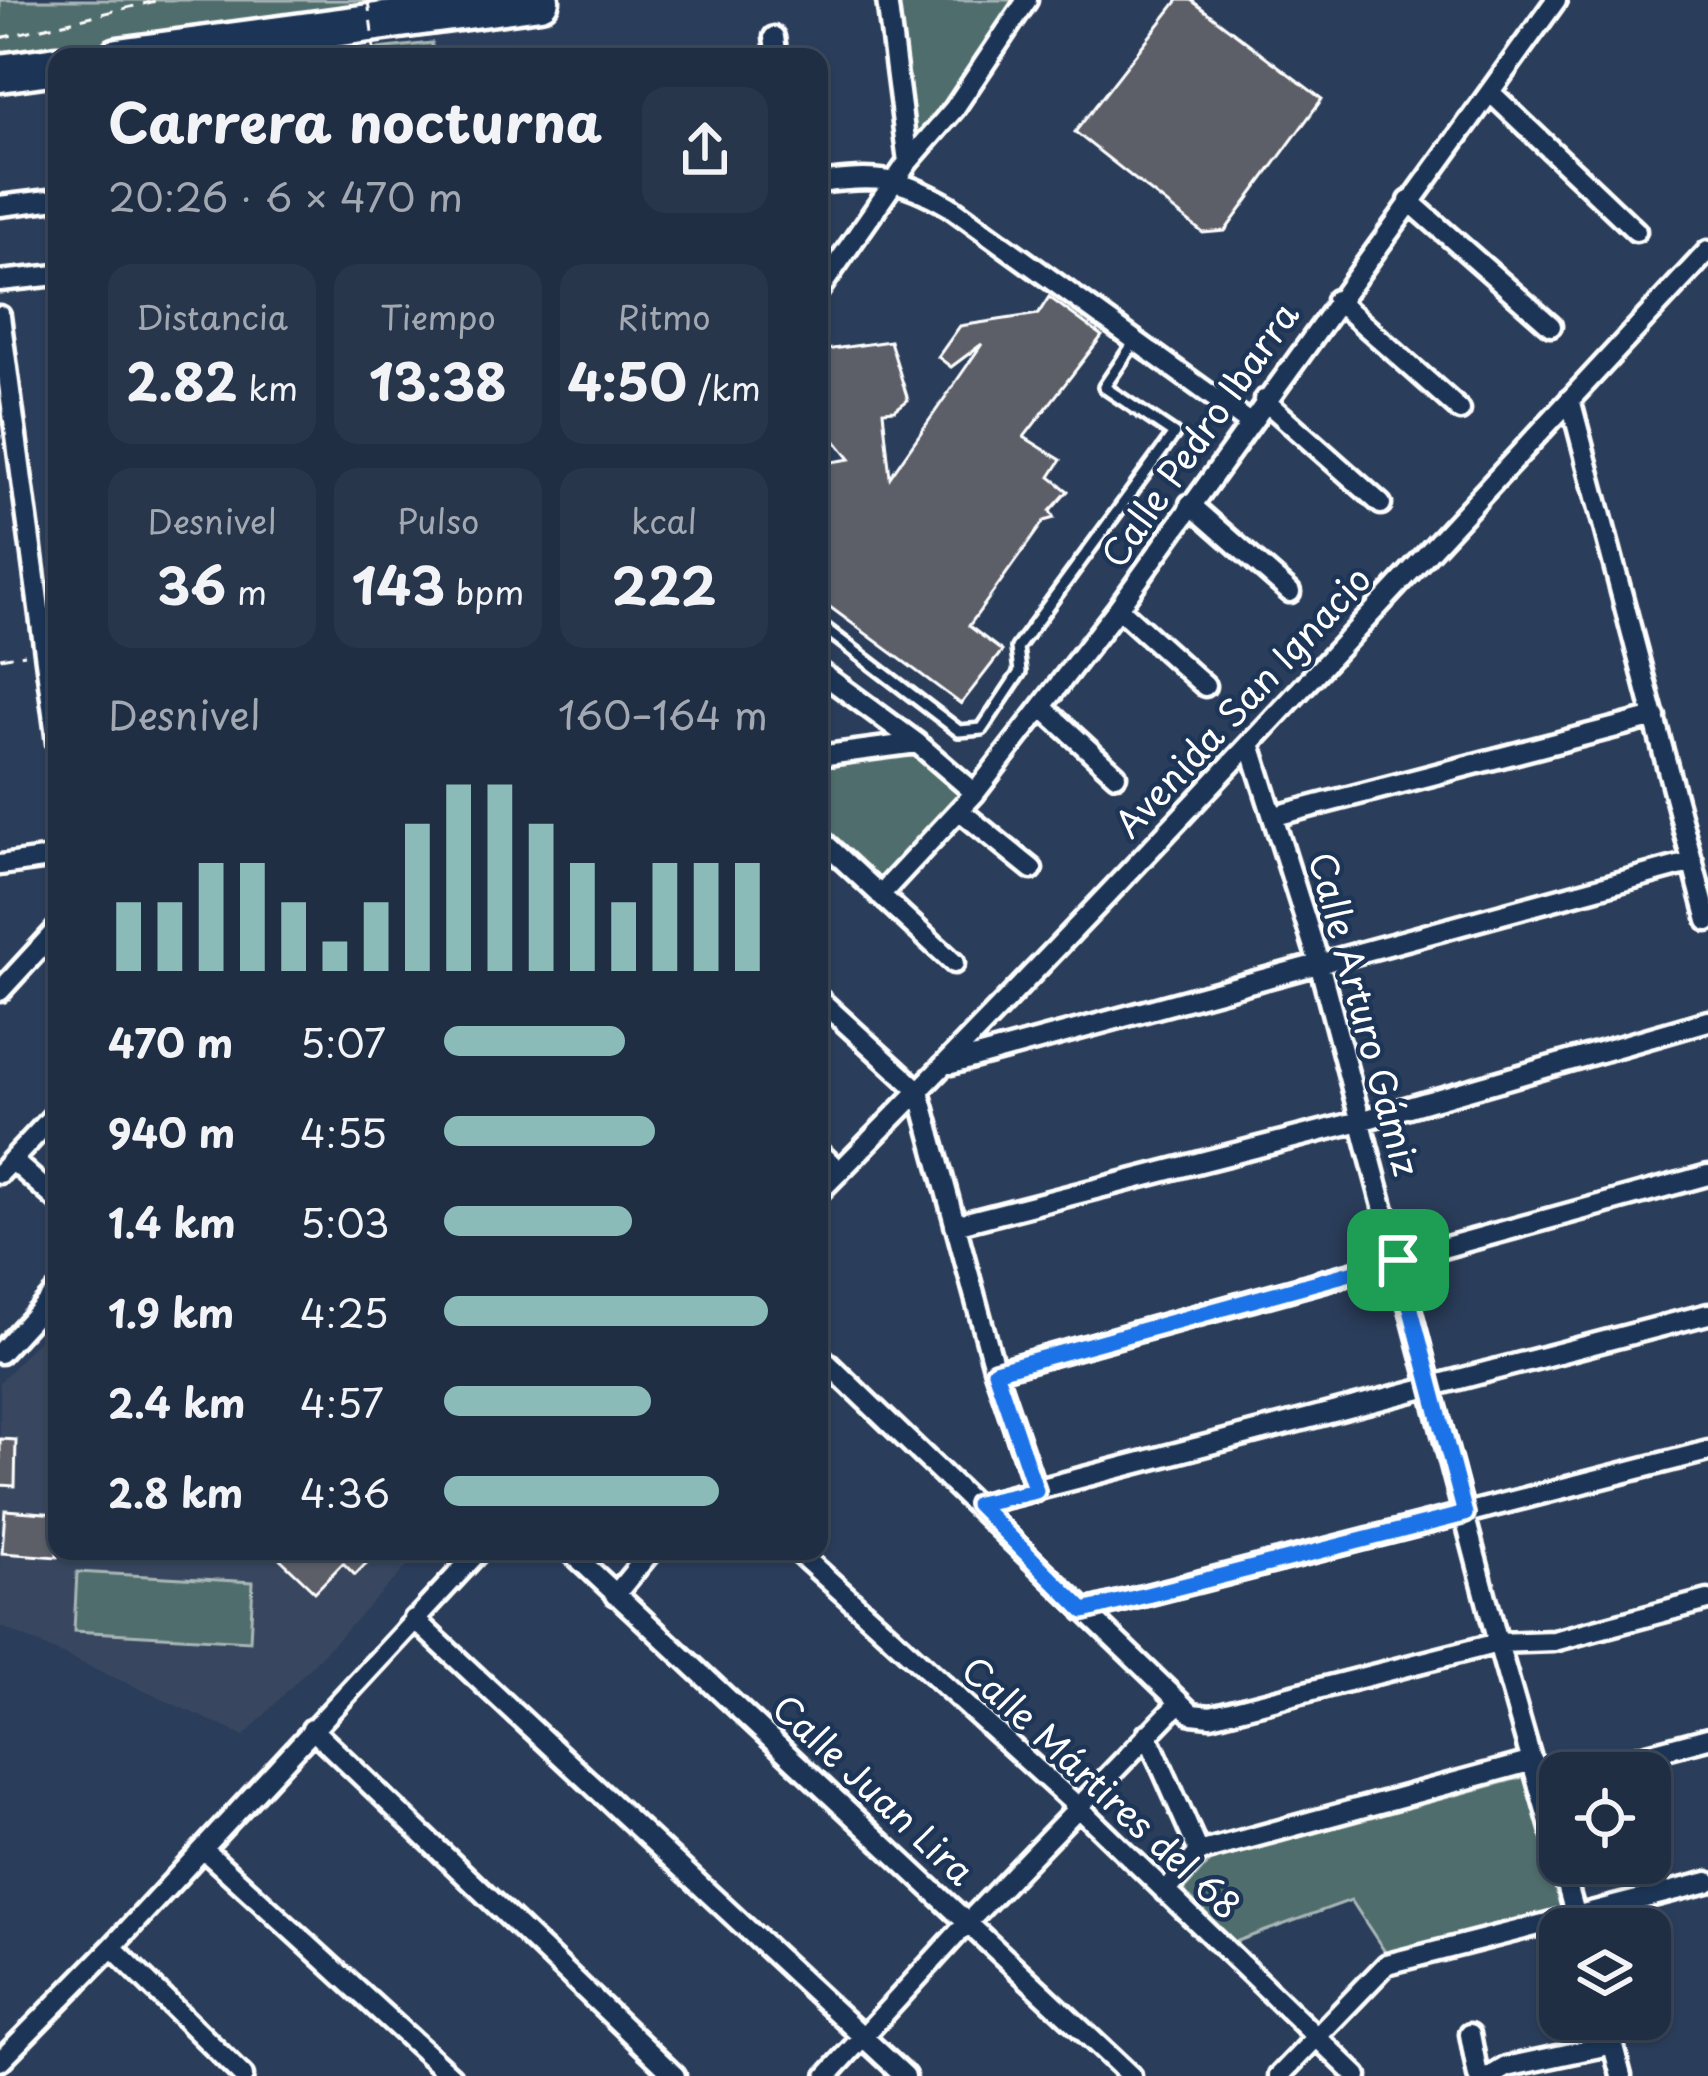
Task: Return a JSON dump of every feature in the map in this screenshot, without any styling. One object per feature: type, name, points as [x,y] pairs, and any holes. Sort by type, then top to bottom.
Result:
[{"type":"highway","points":[[256,48],[302,45],[540,0]]},
{"type":"highway","points":[[0,73],[48,66]]},
{"type":"street","points":[[887,0],[908,162]]},
{"type":"street","points":[[828,277],[908,162],[954,109],[1027,0]]},
{"type":"street","name":"Calle Pedro Ibarra","points":[[880,895],[975,793],[1118,608],[1556,0]]},
{"type":"street","points":[[1491,93],[1636,231]]},
{"type":"street","points":[[828,182],[896,179],[949,206],[1248,422]]},
{"type":"street","points":[[0,206],[48,200]]},
{"type":"street","points":[[1409,201],[1551,326]]},
{"type":"street","name":"Avenida San Ignacio","points":[[828,1183],[1250,744],[1708,250]]},
{"type":"street","points":[[0,281],[48,276]]},
{"type":"street","points":[[1336,300],[1460,410]]},
{"type":"street","points":[[0,316],[48,676]]},
{"type":"street","points":[[1570,399],[1708,921]]},
{"type":"street","points":[[1264,400],[1381,504]]},
{"type":"street","points":[[1190,504],[1290,592]]},
{"type":"street","points":[[1118,608],[1205,686]]},
{"type":"street","points":[[828,678],[917,742],[975,793]]},
{"type":"street","points":[[1042,706],[1116,775]]},
{"type":"street","points":[[1275,816],[1655,717]]},
{"type":"street","points":[[828,755],[917,742]]},
{"type":"street","name":"Calle Arturo Gámiz","points":[[1250,744],[1319,963],[1539,1787]]},
{"type":"street","points":[[959,810],[1032,868]]},
{"type":"street","points":[[828,846],[954,963]]},
{"type":"street","points":[[0,865],[48,857]]},
{"type":"street","points":[[946,1065],[1693,862]]},
{"type":"street","points":[[0,991],[48,938]]},
{"type":"street","points":[[828,1007],[920,1091],[995,1371],[1036,1491]]},
{"type":"street","points":[[955,1225],[1360,1121],[1708,1021]]},
{"type":"street","points":[[48,1122],[6,1167],[48,1194]]},
{"type":"street","points":[[828,1162],[839,1172]]},
{"type":"street","points":[[995,1371],[1708,1175]]},
{"type":"street","points":[[0,1353],[48,1302]]},
{"type":"street","points":[[977,1504],[1708,1314]]},
{"type":"street","points":[[828,1367],[977,1504],[1192,1714],[1211,1716],[1498,1643],[1555,1641],[1708,1600]]},
{"type":"street","points":[[1084,1611],[1708,1451]]},
{"type":"street","points":[[0,2061],[470,1560]]},
{"type":"street","name":"Calle Juan Lira","points":[[580,1560],[1131,2076]]},
{"type":"street","points":[[616,1595],[644,1560]]},
{"type":"street","name":"Calle Mártires del 68","points":[[807,1560],[1077,1806],[1357,2076]]},
{"type":"street","points":[[414,1619],[905,2076]]},
{"type":"street","points":[[827,2076],[1178,1704]]},
{"type":"street","points":[[312,1729],[675,2076]]},
{"type":"street","points":[[1147,1734],[1199,1852]]},
{"type":"street","points":[[1655,1752],[1708,1738]]},
{"type":"street","points":[[1166,1892],[1199,1852],[1533,1761]]},
{"type":"street","points":[[203,1849],[451,2076]]},
{"type":"street","points":[[1626,1908],[1708,1882]]},
{"type":"street","points":[[1279,2076],[1387,1964],[1539,1931]]},
{"type":"street","points":[[112,1946],[243,2076]]},
{"type":"street","points":[[1470,2034],[1478,2076]]},
{"type":"street","points":[[1613,2040],[1622,2076]]},
{"type":"street","points":[[1491,2076],[1506,2067],[1614,2044]]},
{"type":"lane","points":[[828,631],[959,731],[982,729],[1020,672],[1017,648],[1174,434],[1104,387],[1135,340]]},
{"type":"path","points":[[0,38],[160,0]]},
{"type":"path","points":[[368,0],[374,48]]},
{"type":"shaded area","points":[[48,1330],[48,1560],[413,1560],[244,1736],[0,1626],[0,1382]]},
{"type":"green space","points":[[0,0],[501,0],[164,48],[48,48],[48,59],[0,71]]},
{"type":"green space","points":[[891,0],[1021,0],[911,153]]},
{"type":"green space","points":[[432,43],[432,48],[387,48]]},
{"type":"green space","points":[[917,743],[975,793],[880,895],[828,846],[828,755]]},
{"type":"green space","points":[[77,1572],[253,1582],[250,1641],[74,1631]]},
{"type":"green space","points":[[1527,1776],[1539,1817],[1539,1884],[1558,1884],[1565,1908],[1539,1908],[1539,1921],[1389,1958],[1351,1900],[1235,1942],[1179,1895],[1210,1861]]},
{"type":"building","points":[[1178,0],[1191,0],[1322,99],[1225,231],[1203,233],[1075,132]]},
{"type":"building","points":[[1049,297],[1102,336],[1024,437],[1061,460],[1050,477],[1068,491],[1050,511],[1054,518],[1044,521],[969,626],[1002,651],[961,704],[828,606],[828,463],[850,459],[834,439],[828,350],[890,341],[908,400],[895,410],[883,411],[890,477],[982,344],[951,367],[938,357],[960,326],[1038,314]]},
{"type":"building","points":[[0,1439],[16,1440],[15,1486],[0,1485]]},
{"type":"building","points":[[5,1510],[48,1513],[48,1556],[2,1553]]},
{"type":"building","points":[[281,1560],[369,1560],[355,1575],[343,1563],[315,1592]]},
{"type":"route","points":[[1398,1260],[1465,1514],[1084,1611],[977,1504],[1036,1491],[995,1371],[1398,1260]]}]
